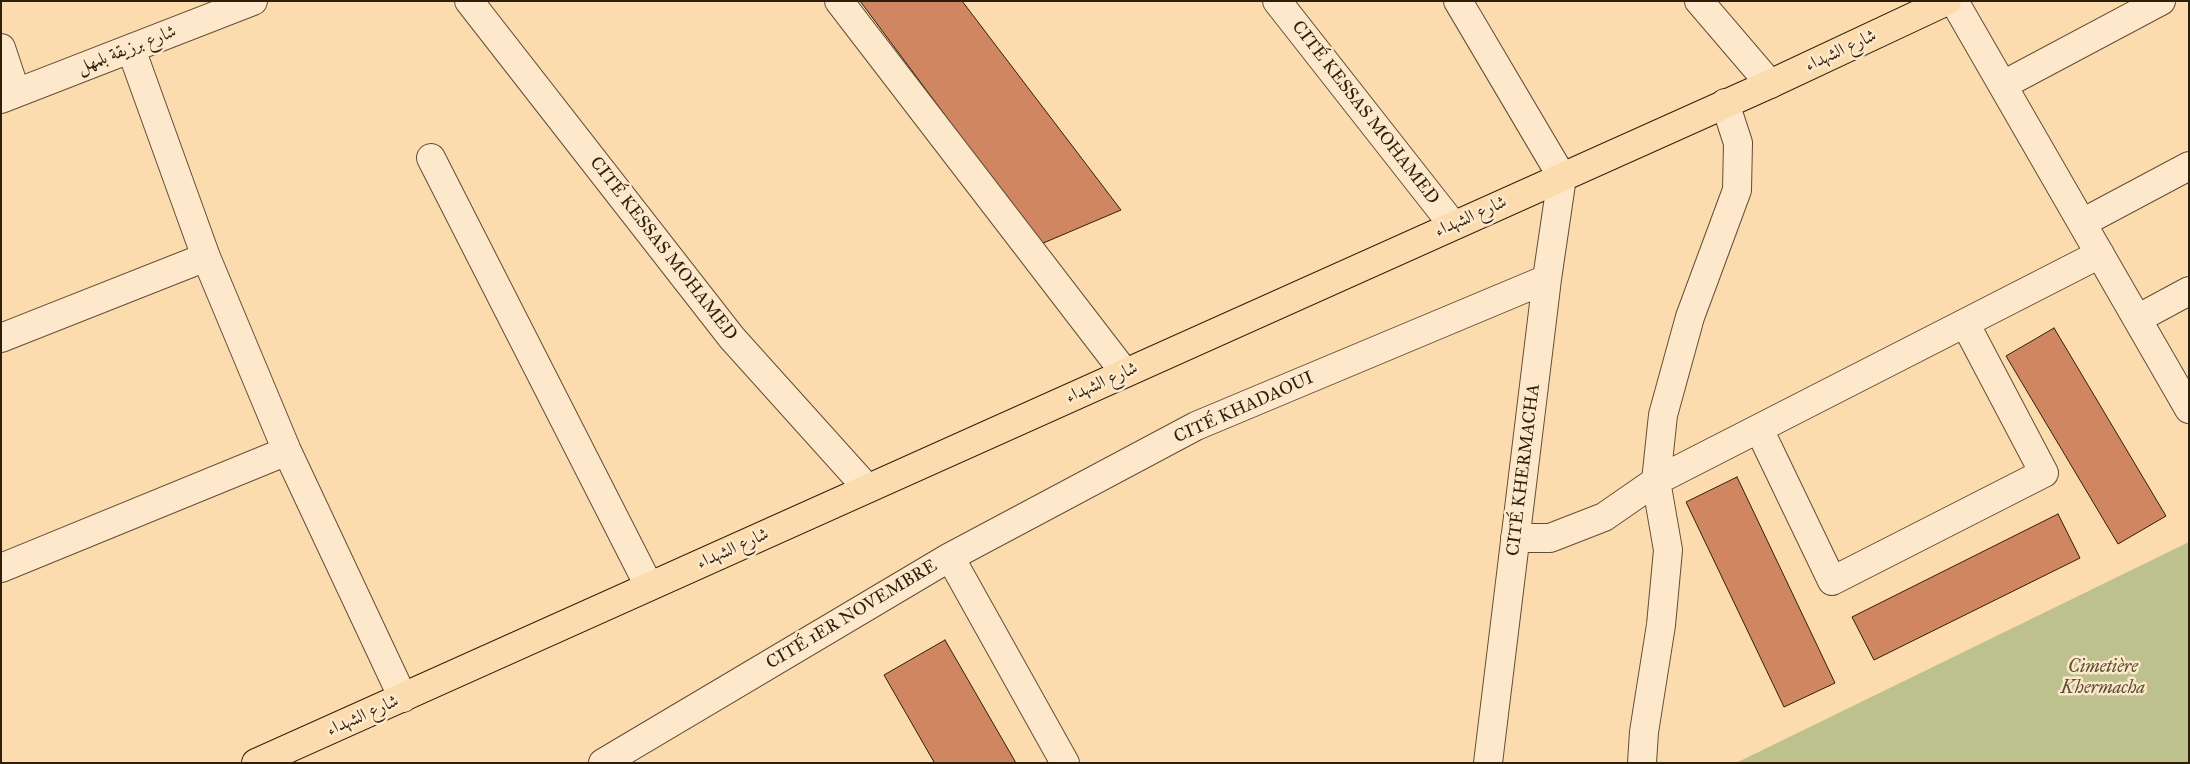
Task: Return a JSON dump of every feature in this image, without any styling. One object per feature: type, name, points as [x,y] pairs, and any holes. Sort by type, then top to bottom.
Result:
[{"type":"main road","name":"شارع الشهداء","points":[[256,763],[1770,84],[1947,1]]},
{"type":"street","name":"شارع برزيقة بلمهل","points":[[9,96],[253,1]]},
{"type":"street","name":"CITÉ KESSAS MOHAMED","points":[[470,1],[732,338],[867,488]]},
{"type":"street","points":[[839,1],[1125,373]]},
{"type":"street","name":"CITÉ KESSAS MOHAMED","points":[[1276,1],[1453,226]]},
{"type":"street","points":[[1458,1],[1562,177]]},
{"type":"street","points":[[1699,1],[1770,84]]},
{"type":"street","points":[[1954,1],[2189,409]]},
{"type":"street","points":[[2003,85],[2161,1]]},
{"type":"street","points":[[1,48],[9,96]]},
{"type":"street","points":[[131,49],[206,257],[287,450],[403,698]]},
{"type":"street","points":[[1642,763],[1644,732],[1661,625],[1668,550],[1656,481],[1664,415],[1690,316],[1737,190],[1738,143],[1725,103]]},
{"type":"street","points":[[430,158],[649,586]]},
{"type":"street","points":[[2082,223],[2189,166]]},
{"type":"street","name":"CITÉ KHERMACHA","points":[[1488,763],[1547,278],[1562,177]]},
{"type":"street","points":[[1516,538],[1550,538],[1604,517],[1656,481],[2100,254]]},
{"type":"street","points":[[1,338],[206,257]]},
{"type":"street","name":"CITÉ KHADAOUI","points":[[950,557],[1196,426],[1547,278]]},
{"type":"street","points":[[2137,319],[2189,290]]},
{"type":"street","points":[[1759,429],[1832,581],[2035,478],[2044,473],[1965,323]]},
{"type":"street","points":[[1,568],[287,450]]},
{"type":"street","name":"CITÉ 1ER NOVEMBRE","points":[[603,763],[950,557],[1065,763]]},
{"type":"green space","name":"Cimetière Khermacha","points":[[2189,542],[2189,763],[1736,763]]},
{"type":"building","points":[[860,1],[962,1],[1121,210],[1041,244]]},
{"type":"building","points":[[2054,328],[2166,516],[2118,544],[2006,356]]},
{"type":"building","points":[[1737,477],[1835,683],[1784,707],[1686,502]]},
{"type":"building","points":[[2058,514],[2080,558],[1874,660],[1852,617]]},
{"type":"building","points":[[945,640],[1016,763],[931,763],[934,762],[884,675]]}]
